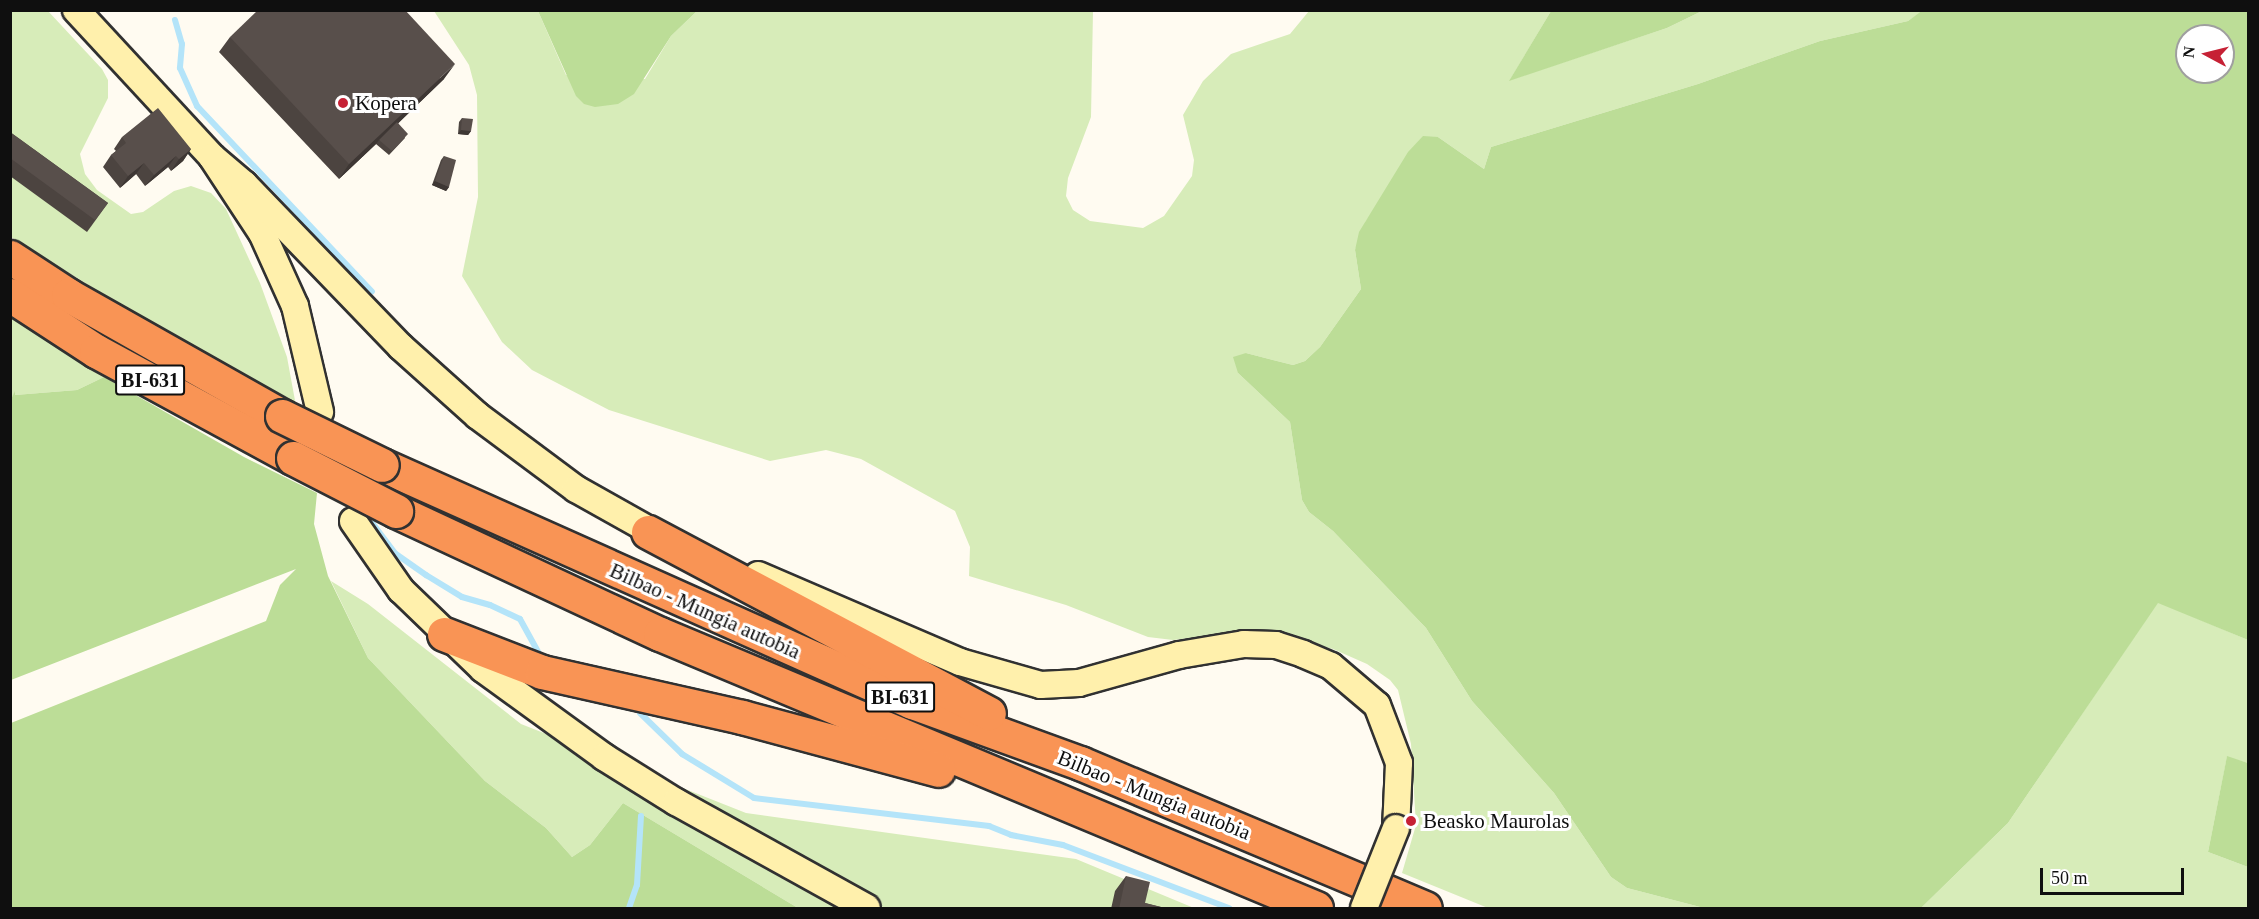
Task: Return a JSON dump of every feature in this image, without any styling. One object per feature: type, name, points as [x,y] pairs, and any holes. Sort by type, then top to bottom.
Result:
[{"type":"highway","name":"Bilbao - Mungia autobia","points":[[10,257],[68,295],[282,416],[382,465],[912,702],[1080,763],[1425,909]]},
{"type":"highway","name":"Bilbao - Mungia autobia","points":[[10,295],[96,351],[396,511],[660,634],[993,776],[1316,909]]},
{"type":"highway","points":[[648,532],[1080,763]]},
{"type":"highway","points":[[444,634],[542,672],[742,717],[952,774],[993,776]]},
{"type":"street","points":[[76,10],[212,157],[244,184],[401,347],[478,416],[576,489],[648,532],[741,567],[960,662],[1041,685],[1079,682],[1179,655],[1244,644],[1276,645],[1331,666],[1377,705],[1399,763],[1396,828],[1364,909]]},
{"type":"street","points":[[212,157],[276,259],[295,306],[320,412]]},
{"type":"street","points":[[353,521],[401,590],[444,634],[483,669],[604,757],[676,802],[867,909]]},
{"type":"green space","points":[[1923,10],[2248,11],[2248,640],[2158,603],[2008,823],[1921,908],[1704,908],[1627,888],[1611,877],[1554,793],[1472,701],[1426,628],[1333,531],[1309,512],[1302,500],[1290,422],[1238,373],[1233,357],[1246,353],[1293,365],[1305,361],[1320,347],[1361,289],[1355,250],[1359,232],[1408,152],[1423,136],[1438,137],[1484,169],[1491,147],[1698,84],[1820,41],[1908,21]]},
{"type":"green space","points":[[10,11],[48,11],[102,69],[108,80],[108,98],[80,154],[85,174],[97,190],[131,214],[143,212],[174,191],[191,186],[211,193],[226,209],[260,283],[287,357],[296,406],[164,332],[11,237]]},
{"type":"green space","points":[[434,11],[538,11],[566,75],[645,79],[671,36],[697,11],[1093,11],[1091,117],[1068,178],[1066,196],[1073,210],[1090,221],[1143,228],[1164,216],[1192,176],[1194,160],[1183,115],[1203,81],[1231,54],[1290,34],[1309,11],[1551,11],[1510,80],[1667,28],[1702,11],[1923,11],[1908,21],[1820,41],[1698,84],[1491,147],[1484,169],[1438,137],[1389,188],[1366,221],[1355,250],[1361,289],[1320,347],[1305,361],[1293,365],[1246,353],[1238,373],[1290,422],[1302,500],[1309,512],[1333,531],[1426,628],[1472,701],[1554,793],[1611,877],[1627,888],[1704,908],[1488,908],[1402,873],[1416,825],[1411,744],[1398,690],[1390,680],[1367,664],[1333,649],[1285,636],[1235,633],[1173,640],[1148,637],[1066,605],[969,576],[970,547],[955,511],[861,459],[826,450],[770,461],[609,410],[532,370],[502,342],[462,276],[478,197],[477,95],[469,65]]},
{"type":"green space","points":[[538,11],[697,11],[671,36],[634,94],[618,104],[595,107],[584,104],[576,96]]},
{"type":"green space","points":[[1551,11],[1702,11],[1667,28],[1509,81]]},
{"type":"green space","points":[[11,318],[104,377],[77,390],[15,395],[15,392],[11,399]]},
{"type":"green space","points":[[104,377],[244,457],[317,493],[314,524],[328,576],[368,658],[485,781],[546,828],[572,857],[590,845],[623,803],[798,908],[11,908],[11,723],[266,621],[280,585],[296,569],[11,680],[11,399],[15,391],[15,395],[77,390]]},
{"type":"green space","points":[[331,581],[368,604],[521,724],[746,813],[1076,859],[1194,908],[798,908],[623,803],[590,845],[572,857],[546,828],[485,781],[368,658]]},
{"type":"green space","points":[[2158,602],[2248,640],[2248,763],[2227,757],[2208,852],[2248,867],[2248,908],[1921,908],[2008,823]]},
{"type":"green space","points":[[2227,756],[2248,763],[2248,867],[2208,852]]},
{"type":"building","name":"Kopera","points":[[258,10],[405,10],[455,64],[349,164],[230,37]]},
{"type":"building","points":[[158,108],[191,149],[179,159],[176,156],[154,175],[144,163],[128,176],[111,155],[126,143],[122,137]]},
{"type":"building","points":[[462,118],[473,119],[471,131],[461,130]]},
{"type":"building","points":[[397,122],[408,134],[392,151],[379,140]]},
{"type":"building","points":[[10,132],[108,203],[95,220],[10,158]]},
{"type":"building","points":[[444,156],[456,160],[449,187],[435,181]]},
{"type":"building","points":[[1126,876],[1150,882],[1145,903],[1169,909],[1119,909]]},
{"type":"waterway","points":[[175,20],[182,44],[180,68],[197,106],[372,292]]},
{"type":"waterway","points":[[373,524],[396,554],[426,575],[462,597],[490,605],[520,619],[542,659]]},
{"type":"waterway","points":[[640,713],[682,754],[754,798],[989,826],[1011,835],[1063,845],[1229,908]]},
{"type":"waterway","points":[[629,908],[637,885],[641,816]]},
{"type":"place","name":"Kopera","points":[[343,103]]},
{"type":"place","name":"Beasko Maurolas","points":[[1411,821]]}]
